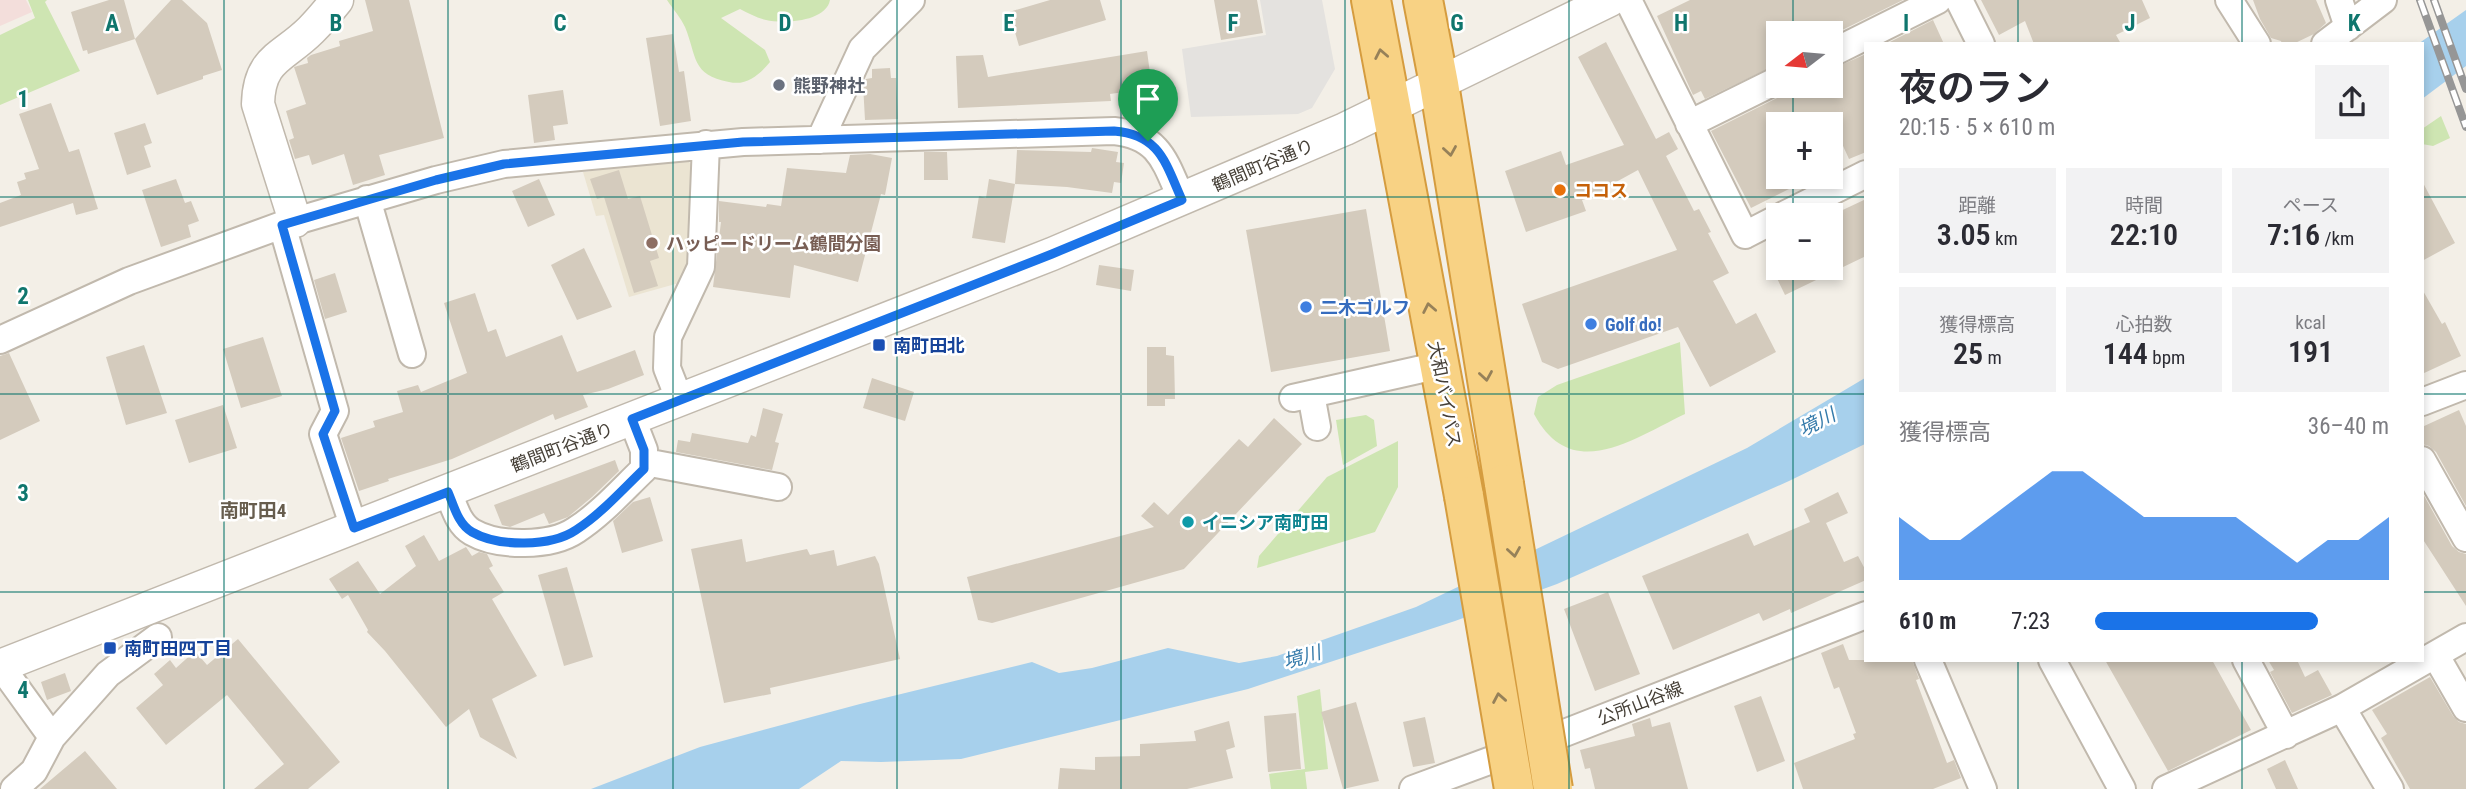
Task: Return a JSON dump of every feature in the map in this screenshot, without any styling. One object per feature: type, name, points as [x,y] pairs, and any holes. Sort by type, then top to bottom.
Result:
[{"type":"highway","name":"大和バイパス","points":[[1371,0],[1464,496],[1504,774]]},
{"type":"highway","points":[[1423,0],[1439,84],[1553,789]]},
{"type":"street","points":[[337,0],[311,31],[266,69],[258,84],[258,104],[335,411],[323,434],[354,528]]},
{"type":"street","points":[[820,140],[862,49],[911,0]]},
{"type":"street","name":"鶴間町谷通り","points":[[0,665],[680,401],[1182,200],[1392,108],[1610,0]]},
{"type":"street","points":[[1628,0],[1745,235],[1766,224]]},
{"type":"street","points":[[1843,48],[1938,0]]},
{"type":"street","points":[[1959,0],[1980,42]]},
{"type":"street","points":[[2229,0],[2256,42]]},
{"type":"street","points":[[2339,0],[2348,27]]},
{"type":"street","points":[[2328,42],[2384,0]]},
{"type":"street","points":[[1689,124],[1766,86]]},
{"type":"street","points":[[0,340],[129,281],[288,223],[504,164],[706,144],[1114,131],[1133,133],[1148,141],[1160,153],[1182,200]]},
{"type":"street","points":[[680,401],[667,368],[668,337],[701,267],[706,144]]},
{"type":"street","points":[[1808,203],[1864,175]]},
{"type":"street","points":[[368,200],[412,354]]},
{"type":"street","points":[[1317,427],[1302,396],[1440,365]]},
{"type":"street","points":[[2424,401],[2466,385]]},
{"type":"street","points":[[448,492],[462,523],[472,532],[501,541],[538,543],[574,532],[644,469],[644,450],[632,419]]},
{"type":"street","points":[[645,463],[778,487]]},
{"type":"street","points":[[2424,464],[2466,538]]},
{"type":"street","name":"公所山谷線","points":[[1413,789],[1504,774],[1562,734],[1864,616]]},
{"type":"street","points":[[14,789],[34,771],[52,737],[108,674],[158,636]]},
{"type":"street","points":[[2166,789],[2342,708],[2466,637]]},
{"type":"street","points":[[2436,656],[2466,708]]},
{"type":"street","points":[[1929,662],[1983,789]]},
{"type":"street","points":[[2053,662],[2122,789]]},
{"type":"street","points":[[2247,662],[2286,735]]},
{"type":"street","points":[[0,665],[52,737]]},
{"type":"street","points":[[2342,708],[2390,789]]},
{"type":"street","points":[[1562,734],[1570,789]]},
{"type":"street","points":[[1499,789],[1504,774]]},
{"type":"shaded area","points":[[0,0],[26,0],[32,12],[0,26]]},
{"type":"shaded area","points":[[1260,0],[1322,0],[1335,69],[1312,108],[1298,114],[1191,117],[1182,49],[1266,35]]},
{"type":"shaded area","name":"ハッピードリーム鶴間分園","points":[[687,160],[694,167],[691,270],[686,281],[629,297],[604,215],[596,216],[583,172]]},
{"type":"green space","points":[[28,0],[47,0],[45,2],[80,71],[0,105],[0,35],[35,18]]},
{"type":"green space","points":[[667,0],[830,0],[821,13],[803,20],[766,20],[740,9],[721,18],[765,50],[770,62],[752,78],[735,83],[708,75],[697,63],[683,24]]},
{"type":"green space","points":[[2441,116],[2450,138],[2433,146],[2424,144],[2424,128]]},
{"type":"green space","points":[[1680,342],[1685,414],[1645,434],[1605,450],[1585,452],[1566,447],[1549,435],[1534,414],[1538,397],[1557,385]]},
{"type":"green space","points":[[1366,415],[1374,420],[1377,446],[1343,465],[1336,420]]},
{"type":"green space","points":[[1398,441],[1398,487],[1375,532],[1257,568],[1259,556],[1327,477]]},
{"type":"green space","points":[[1320,689],[1328,769],[1305,772],[1307,789],[1271,789],[1269,774],[1305,769],[1297,696]]},
{"type":"water","points":[[2466,10],[2466,66],[2424,98],[2424,42],[2421,42]]},
{"type":"water","name":"境川","points":[[1864,379],[1864,444],[1789,481],[1557,584],[1455,621],[1248,689],[961,759],[841,761],[799,789],[591,789],[700,747],[1032,662],[1059,673],[1092,668],[1168,648],[1239,663],[1277,656],[1416,607],[1747,448]]},
{"type":"building","points":[[109,0],[124,0],[135,39],[88,54],[87,50],[83,51],[71,12]]},
{"type":"building","points":[[171,0],[182,0],[207,23],[222,70],[157,95],[135,39]]},
{"type":"building","points":[[365,0],[409,0],[444,138],[379,155],[385,175],[353,185],[344,154],[312,165],[309,155],[295,159],[289,140],[294,138],[286,111],[306,104],[294,67],[308,63],[307,58],[311,55],[340,46],[339,41],[373,31]]},
{"type":"building","points":[[1050,0],[1100,0],[1106,20],[1019,46],[1009,12]]},
{"type":"building","points":[[1214,0],[1257,0],[1263,33],[1221,40]]},
{"type":"building","points":[[1690,0],[1903,0],[1843,30],[1843,21],[1766,21],[1766,70],[1705,99],[1701,91],[1693,95],[1657,16]]},
{"type":"building","points":[[1981,0],[2142,0],[2150,18],[2116,35],[2120,42],[2033,42],[2025,21],[1999,35]]},
{"type":"building","points":[[2253,0],[2316,0],[2326,23],[2314,34],[2297,42],[2281,42],[2271,38]]},
{"type":"building","points":[[1933,20],[1943,42],[1890,42]]},
{"type":"building","points":[[673,34],[679,72],[684,71],[691,121],[660,126],[646,38]]},
{"type":"building","points":[[1606,42],[1656,139],[1669,132],[1678,149],[1666,156],[1694,211],[1699,209],[1729,273],[1713,281],[1736,324],[1756,313],[1776,352],[1710,387],[1678,327],[1558,369],[1542,362],[1522,304],[1677,250],[1638,170],[1607,187],[1609,191],[1582,200],[1586,211],[1526,232],[1505,171],[1561,151],[1566,165],[1624,145],[1578,57]]},
{"type":"building","points":[[1147,51],[1152,88],[1110,94],[1111,101],[958,108],[956,56],[983,55],[988,77]]},
{"type":"building","points":[[1864,55],[1864,153],[1849,159],[1843,146],[1843,112],[1766,112],[1766,189],[1789,189],[1751,208],[1711,131],[1777,98],[1843,98],[1843,64]]},
{"type":"building","points":[[890,68],[891,78],[896,78],[898,119],[865,120],[863,84],[866,79],[872,78],[872,69]]},
{"type":"building","points":[[563,90],[568,124],[553,126],[555,140],[534,143],[528,95]]},
{"type":"building","points":[[51,103],[69,152],[79,149],[98,209],[76,215],[73,203],[0,227],[0,203],[21,195],[17,182],[26,179],[24,173],[39,169],[19,114]]},
{"type":"building","points":[[145,123],[152,143],[144,146],[151,167],[127,175],[114,133]]},
{"type":"building","points":[[1092,148],[1118,152],[1116,162],[1124,163],[1121,183],[1114,182],[1112,193],[1015,184],[1017,150],[1091,152]]},
{"type":"building","points":[[924,152],[947,152],[948,180],[924,180]]},
{"type":"building","points":[[870,154],[892,158],[885,195],[881,194],[858,282],[794,265],[790,298],[713,287],[721,222],[719,201],[766,207],[767,204],[781,206],[787,168],[846,173],[850,155]]},
{"type":"building","points":[[619,170],[628,199],[640,196],[659,258],[650,261],[658,286],[634,293],[604,197],[597,199],[590,179]]},
{"type":"building","points":[[176,179],[185,203],[191,201],[199,221],[188,225],[191,237],[161,247],[142,190]]},
{"type":"building","points":[[539,179],[555,215],[528,227],[512,191]]},
{"type":"building","points":[[989,179],[1015,184],[1005,243],[972,238],[979,196],[986,198]]},
{"type":"building","points":[[2424,185],[2455,243],[2424,260]]},
{"type":"building","points":[[1864,200],[1864,257],[1843,267],[1843,210]]},
{"type":"building","points":[[1366,209],[1390,351],[1271,372],[1246,230]]},
{"type":"building","points":[[584,248],[612,307],[577,320],[551,265]]},
{"type":"building","points":[[1099,265],[1134,270],[1131,291],[1096,285]]},
{"type":"building","points":[[335,273],[347,312],[325,319],[314,280]]},
{"type":"building","points":[[1778,280],[1816,280],[1785,295]]},
{"type":"building","points":[[2424,292],[2442,324],[2445,322],[2461,356],[2424,373]]},
{"type":"building","points":[[475,293],[488,332],[496,329],[506,357],[562,335],[577,372],[635,350],[644,375],[583,395],[588,407],[555,420],[553,414],[452,459],[359,491],[341,438],[375,427],[373,421],[403,412],[397,391],[418,385],[421,392],[467,373],[444,303]]},
{"type":"building","points":[[263,337],[282,396],[241,408],[223,349]]},
{"type":"building","points":[[144,345],[167,413],[126,425],[106,357]]},
{"type":"building","points":[[1147,347],[1166,347],[1166,355],[1174,356],[1175,399],[1165,399],[1165,406],[1147,406]]},
{"type":"building","points":[[9,353],[40,421],[0,440],[0,356]]},
{"type":"building","points":[[872,378],[914,392],[905,421],[863,408]]},
{"type":"building","points":[[223,405],[237,448],[189,463],[175,420]]},
{"type":"building","points":[[763,408],[783,414],[775,442],[779,443],[772,470],[676,452],[678,440],[690,442],[692,433],[748,443],[751,435],[756,437]]},
{"type":"building","points":[[2459,410],[2466,426],[2466,506],[2436,452],[2424,445],[2424,426]]},
{"type":"building","name":"イニシア南町田","points":[[1274,418],[1302,444],[1184,569],[992,623],[978,620],[967,577],[1154,527],[1141,516],[1154,502],[1168,515],[1239,439],[1248,447]]},
{"type":"building","points":[[615,460],[619,471],[568,517],[549,524],[544,513],[510,527],[502,525],[494,505]]},
{"type":"building","points":[[1838,492],[1848,513],[1826,523],[1844,562],[1858,556],[1864,567],[1864,581],[1791,613],[1790,609],[1763,621],[1759,613],[1673,650],[1642,576],[1748,533],[1754,546],[1810,522],[1804,509]]},
{"type":"building","points":[[2424,496],[2452,546],[2466,554],[2466,606],[2424,541]]},
{"type":"building","points":[[650,497],[663,541],[622,553],[613,521],[633,502]]},
{"type":"building","points":[[424,535],[439,561],[466,547],[472,556],[479,552],[487,554],[493,566],[489,568],[504,592],[492,599],[537,676],[492,699],[517,759],[480,737],[469,709],[446,727],[367,632],[348,595],[342,599],[329,579],[358,561],[380,594],[416,566],[405,546]]},
{"type":"building","points":[[742,539],[746,562],[807,549],[810,555],[834,550],[837,566],[875,556],[900,659],[770,688],[771,694],[724,703],[691,549]]},
{"type":"building","points":[[567,567],[593,657],[564,666],[538,575]]},
{"type":"building","points":[[1608,592],[1640,674],[1595,691],[1564,609]]},
{"type":"building","points":[[238,639],[340,762],[308,789],[254,789],[284,764],[227,695],[166,745],[136,708],[163,685],[154,674],[170,660],[176,668],[195,651],[207,665]]},
{"type":"building","points":[[1843,644],[1849,660],[1913,662],[1919,679],[1916,680],[1947,763],[1954,760],[1961,778],[1933,789],[1803,789],[1794,763],[1855,739],[1853,734],[1856,733],[1839,687],[1834,689],[1821,653]]},
{"type":"building","points":[[2106,662],[2213,662],[2251,730],[2168,771]]},
{"type":"building","points":[[2269,662],[2298,662],[2305,677],[2318,670],[2332,695],[2292,713],[2270,672],[2274,670]]},
{"type":"building","points":[[65,673],[71,691],[47,700],[41,682]]},
{"type":"building","points":[[2430,677],[2453,716],[2466,724],[2466,789],[2410,789],[2381,738],[2387,734],[2372,710]]},
{"type":"building","points":[[1761,696],[1785,761],[1757,772],[1734,706]]},
{"type":"building","points":[[1356,702],[1379,781],[1343,789],[1321,712]]},
{"type":"building","points":[[1296,713],[1301,769],[1268,772],[1264,716]]},
{"type":"building","points":[[1425,717],[1435,763],[1413,767],[1403,722]]},
{"type":"building","points":[[1650,718],[1652,727],[1670,722],[1688,789],[1595,789],[1590,768],[1585,769],[1580,750],[1635,736],[1632,724]]},
{"type":"building","points":[[1229,721],[1235,747],[1226,750],[1233,778],[1187,789],[1058,789],[1060,768],[1095,770],[1095,757],[1140,756],[1140,744],[1196,741],[1194,731]]},
{"type":"building","points":[[85,751],[117,789],[40,789]]},
{"type":"building","points":[[2285,760],[2298,789],[2276,789],[2267,769]]},
{"type":"railway","points":[[2420,0],[2466,127]]},
{"type":"railway","points":[[2434,0],[2466,89]]},
{"type":"place","name":"熊野神社","points":[[779,85]]},
{"type":"place","name":"ココス","points":[[1560,190]]},
{"type":"place","name":"ハッピードリーム鶴間分園","points":[[652,243]]},
{"type":"place","name":"二木ゴルフ","points":[[1306,307]]},
{"type":"place","name":"Golf do!","points":[[1591,324]]},
{"type":"place","name":"南町田北","points":[[879,345]]},
{"type":"place","name":"イニシア南町田","points":[[1188,522]]},
{"type":"place","name":"南町田四丁目","points":[[110,648]]},
{"type":"district","name":"南町田4","points":[[253,510]]},
{"type":"route","points":[[1114,131],[1133,133],[1148,141],[1160,153],[1182,200],[632,419],[644,450],[644,469],[574,532],[538,543],[501,541],[472,532],[462,523],[448,492],[354,528],[323,434],[335,411],[282,225],[436,180],[504,164],[706,144],[1114,131]]}]
